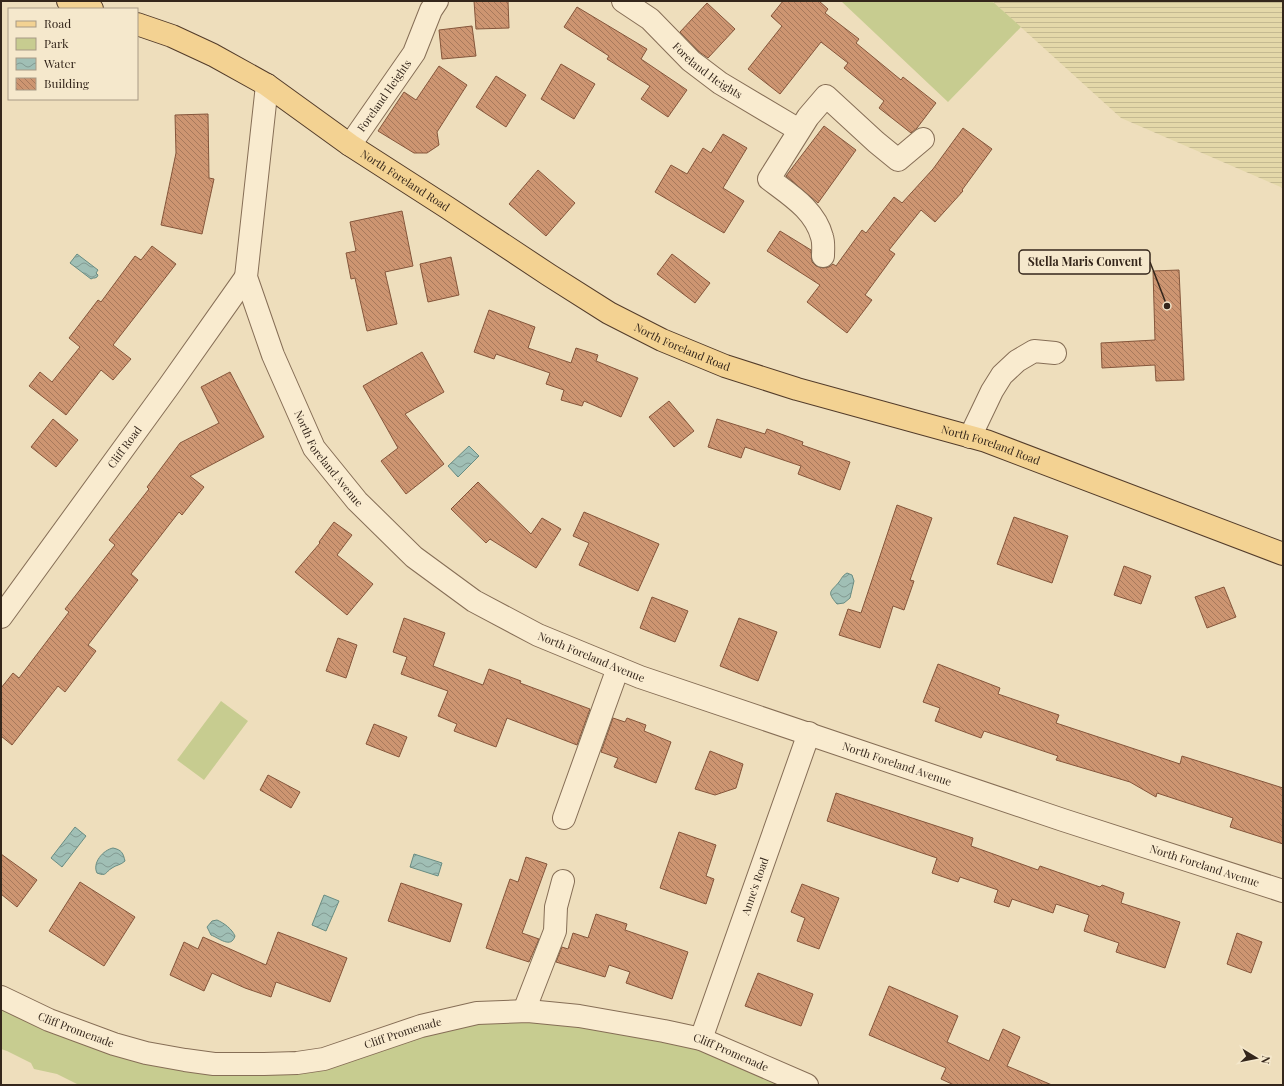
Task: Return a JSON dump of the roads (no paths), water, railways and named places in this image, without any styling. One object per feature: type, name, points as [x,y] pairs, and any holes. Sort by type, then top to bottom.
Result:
[{"type":"main road","points":[[68,1],[89,8]]},
{"type":"main road","name":"North Foreland Road","points":[[138,24],[179,39],[213,55],[267,85],[350,145],[609,313],[662,340],[725,366],[797,389],[986,441],[1283,554]]},
{"type":"street","name":"Foreland Heights","points":[[350,145],[414,53],[436,1]]},
{"type":"street","name":"Foreland Heights","points":[[623,1],[650,20],[691,61],[720,83],[803,124]]},
{"type":"street","name":"North Foreland Avenue","points":[[267,85],[246,277],[273,355],[314,448],[357,501],[414,557],[474,601],[538,635],[618,668],[1063,820],[1283,891]]},
{"type":"street","points":[[823,256],[823,239],[817,221],[800,203],[769,179],[803,124],[826,96],[898,160],[923,139]]},
{"type":"street","name":"Cliff Road","points":[[1,617],[169,386],[246,277]]},
{"type":"street","points":[[970,437],[992,391],[1002,375],[1017,361],[1034,351],[1055,353]]},
{"type":"street","points":[[564,818],[618,668]]},
{"type":"street","name":"Anne's Road","points":[[701,1039],[809,733]]},
{"type":"street","points":[[524,1011],[555,930],[556,907],[563,881]]},
{"type":"street","name":"Cliff Promenade","points":[[1,997],[49,1020],[114,1044],[146,1053],[214,1064],[291,1063],[324,1059],[421,1026],[476,1013],[524,1011],[579,1016],[701,1039],[807,1085]]},
{"type":"water","points":[[77,254],[98,270],[96,273],[98,275],[97,277],[91,279],[70,263]]},
{"type":"water","points":[[469,446],[479,456],[458,477],[448,466]]},
{"type":"water","points":[[847,573],[852,575],[854,581],[850,598],[844,603],[837,604],[831,592]]},
{"type":"water","points":[[75,827],[86,836],[62,867],[51,858]]},
{"type":"water","points":[[113,848],[122,852],[125,861],[114,867],[106,874],[97,873],[97,861],[102,854]]},
{"type":"water","points":[[414,854],[442,863],[438,876],[410,867]]},
{"type":"water","points":[[324,895],[339,901],[326,931],[312,925]]},
{"type":"water","points":[[217,920],[228,926],[234,933],[235,936],[231,942],[224,942],[211,935],[207,927],[212,921]]},
{"type":"place","name":"Stella Maris Convent","points":[[1167,306]]}]
